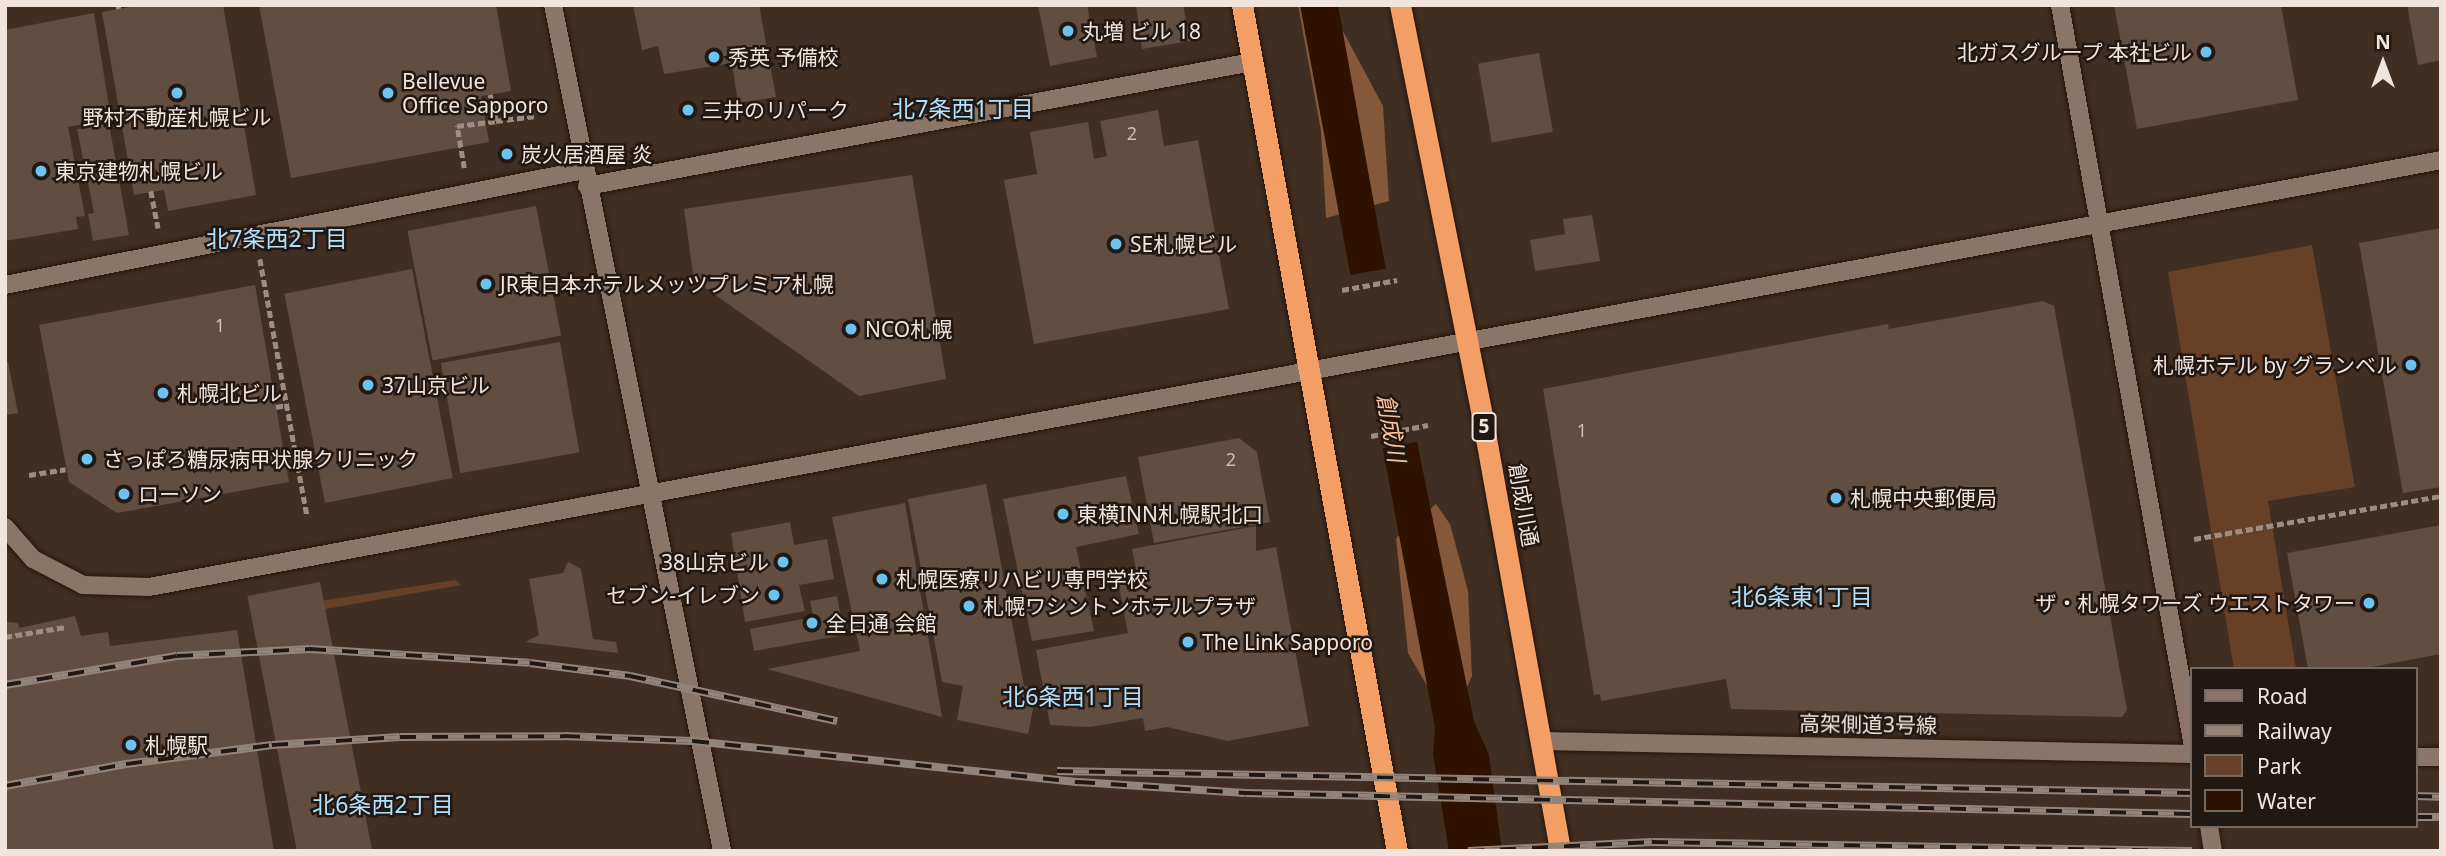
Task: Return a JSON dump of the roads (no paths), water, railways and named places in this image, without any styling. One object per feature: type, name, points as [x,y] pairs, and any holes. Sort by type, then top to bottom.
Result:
[{"type":"highway","points":[[1242,5],[1397,851]]},
{"type":"highway","name":"創成川通","points":[[1400,5],[1542,741],[1560,851]]},
{"type":"street","points":[[553,5],[585,178],[652,495],[722,851]]},
{"type":"street","points":[[2060,5],[2190,730]]},
{"type":"street","points":[[5,285],[467,193],[585,178],[1252,62]]},
{"type":"street","points":[[5,527],[33,559],[54,573],[83,585],[149,587],[2441,160]]},
{"type":"street","name":"高架側道3号線","points":[[1542,741],[2190,754]]},
{"type":"street","points":[[2418,757],[2441,757]]},
{"type":"street","points":[[2209,828],[2213,851]]},
{"type":"water","name":"創成川","points":[[1300,5],[1338,5],[1418,447],[1474,721],[1489,755],[1502,851],[1449,851],[1433,754],[1435,728]]},
{"type":"railway","points":[[5,685],[177,656],[310,649],[530,663],[630,676],[837,721]]},
{"type":"railway","points":[[5,786],[126,764],[272,745],[400,737],[564,736],[693,741],[1079,782],[1246,793],[2190,814]]},
{"type":"railway","points":[[1057,771],[2190,793]]},
{"type":"railway","points":[[2418,796],[2441,797]]},
{"type":"railway","points":[[2418,817],[2441,817]]},
{"type":"railway","points":[[1468,851],[1652,842],[2192,851]]},
{"type":"place","name":"丸増 ビル 18","points":[[1068,31]]},
{"type":"place","name":"北ガスグループ 本社ビル","points":[[2206,52]]},
{"type":"place","name":"秀英 予備校","points":[[714,57]]},
{"type":"place","name":"野村不動産札幌ビル","points":[[177,93]]},
{"type":"place","name":"Bellevue Office Sapporo","points":[[388,93]]},
{"type":"place","name":"三井のリパーク","points":[[688,110]]},
{"type":"place","name":"炭火居酒屋 炎","points":[[507,154]]},
{"type":"place","name":"東京建物札幌ビル","points":[[41,171]]},
{"type":"place","name":"SE札幌ビル","points":[[1116,244]]},
{"type":"place","name":"JR東日本ホテルメッツプレミア札幌","points":[[486,284]]},
{"type":"place","name":"NCO札幌","points":[[851,329]]},
{"type":"place","name":"札幌ホテル by グランベル","points":[[2411,365]]},
{"type":"place","name":"37山京ビル","points":[[368,385]]},
{"type":"place","name":"札幌北ビル","points":[[163,393]]},
{"type":"place","name":"さっぽろ糖尿病甲状腺クリニック","points":[[87,459]]},
{"type":"place","name":"ローソン","points":[[124,494]]},
{"type":"place","name":"札幌中央郵便局","points":[[1836,498]]},
{"type":"place","name":"東横INN札幌駅北口","points":[[1063,514]]},
{"type":"place","name":"38山京ビル","points":[[783,562]]},
{"type":"place","name":"札幌医療リハビリ専門学校","points":[[882,579]]},
{"type":"place","name":"セブン-イレブン","points":[[774,595]]},
{"type":"place","name":"ザ・札幌タワーズ ウエストタワー","points":[[2369,603]]},
{"type":"place","name":"札幌ワシントンホテルプラザ","points":[[969,606]]},
{"type":"place","name":"全日通 会館","points":[[812,623]]},
{"type":"place","name":"The Link Sapporo","points":[[1188,642]]},
{"type":"place","name":"札幌駅","points":[[131,745]]},
{"type":"district","name":"北7条西1丁目","points":[[963,108]]},
{"type":"district","name":"北7条西2丁目","points":[[277,238]]},
{"type":"district","name":"北6条東1丁目","points":[[1802,596]]},
{"type":"district","name":"北6条西1丁目","points":[[1073,696]]},
{"type":"district","name":"北6条西2丁目","points":[[383,804]]}]
